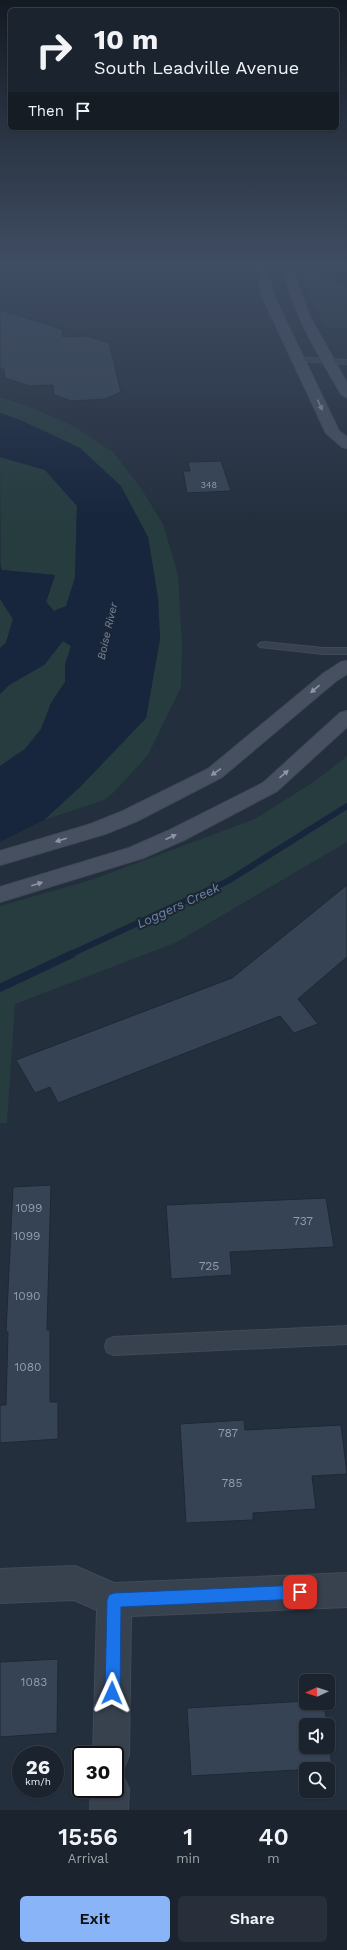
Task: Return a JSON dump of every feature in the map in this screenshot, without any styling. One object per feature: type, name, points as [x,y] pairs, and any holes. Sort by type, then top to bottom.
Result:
[{"type":"main road","points":[[293,348],[333,433],[347,444]]},
{"type":"main road","points":[[322,348],[347,394]]},
{"type":"main road","points":[[0,858],[98,829],[130,816],[215,773],[330,677],[347,666]]},
{"type":"main road","points":[[0,894],[136,853],[178,835],[270,787],[347,717]]},
{"type":"street","points":[[0,1586],[75,1583],[114,1600],[347,1590]]},
{"type":"street","points":[[110,1746],[114,1600]]},
{"type":"street","points":[[109,1810],[110,1798]]},
{"type":"lane","points":[[298,359],[347,362]]},
{"type":"lane","points":[[264,645],[323,651],[347,651]]},
{"type":"lane","points":[[114,1346],[347,1335]]},
{"type":"green space","points":[[0,397],[28,406],[75,427],[114,453],[142,490],[163,524],[178,575],[182,644],[181,687],[148,755],[113,793],[104,800],[44,820],[81,786],[146,718],[160,639],[158,598],[148,537],[80,448],[18,419],[0,413]]},
{"type":"green space","points":[[0,457],[45,470],[77,506],[75,578],[66,606],[54,611],[46,602],[55,575],[1,570]]},
{"type":"green space","points":[[0,599],[13,619],[6,643],[0,648]]},
{"type":"green space","points":[[63,641],[71,646],[65,665],[65,682],[51,703],[41,729],[25,749],[0,766],[0,694],[9,685],[44,665]]},
{"type":"green space","points":[[347,756],[347,842],[175,943],[15,1004],[7,1123],[0,1123],[0,906],[91,880],[255,819],[318,779]]},
{"type":"water","name":"Boise River","points":[[0,413],[18,419],[80,448],[121,486],[148,537],[158,598],[160,639],[146,718],[81,786],[44,820],[0,842],[0,766],[25,749],[41,729],[51,703],[65,682],[65,665],[71,646],[63,641],[44,665],[9,685],[0,694],[0,648],[6,643],[13,619],[0,599],[0,564],[2,570],[55,575],[46,602],[54,611],[66,606],[75,578],[77,506],[45,470],[0,457]]},
{"type":"building","points":[[0,348],[110,348],[121,392],[105,399],[72,401],[54,395],[53,385],[29,386],[5,378],[4,369],[0,369]]},
{"type":"building","points":[[221,461],[231,491],[187,493],[183,471],[190,471],[188,462]]},
{"type":"building","points":[[347,885],[347,957],[298,999],[318,1024],[294,1033],[280,1016],[58,1103],[50,1087],[35,1093],[16,1060],[232,978]]},
{"type":"building","points":[[51,1185],[47,1330],[50,1330],[50,1402],[58,1402],[58,1439],[0,1443],[0,1405],[6,1405],[8,1332],[6,1332],[13,1187]]},
{"type":"building","points":[[326,1198],[334,1247],[230,1252],[232,1275],[171,1279],[166,1205]]},
{"type":"building","points":[[244,1420],[245,1430],[341,1425],[347,1474],[312,1476],[316,1509],[253,1513],[253,1520],[186,1523],[180,1424]]},
{"type":"building","points":[[58,1659],[57,1733],[0,1737],[0,1662]]},
{"type":"building","points":[[299,1701],[299,1710],[325,1710],[326,1718],[299,1718],[299,1754],[330,1754],[331,1762],[299,1762],[299,1770],[191,1776],[187,1708]]},
{"type":"waterway","name":"Loggers Creek","points":[[69,955],[228,881],[347,806]]},
{"type":"waterway","name":"Loggers Creek","points":[[0,988],[72,954]]},
{"type":"route","points":[[112,1693],[114,1600],[300,1592]]}]
